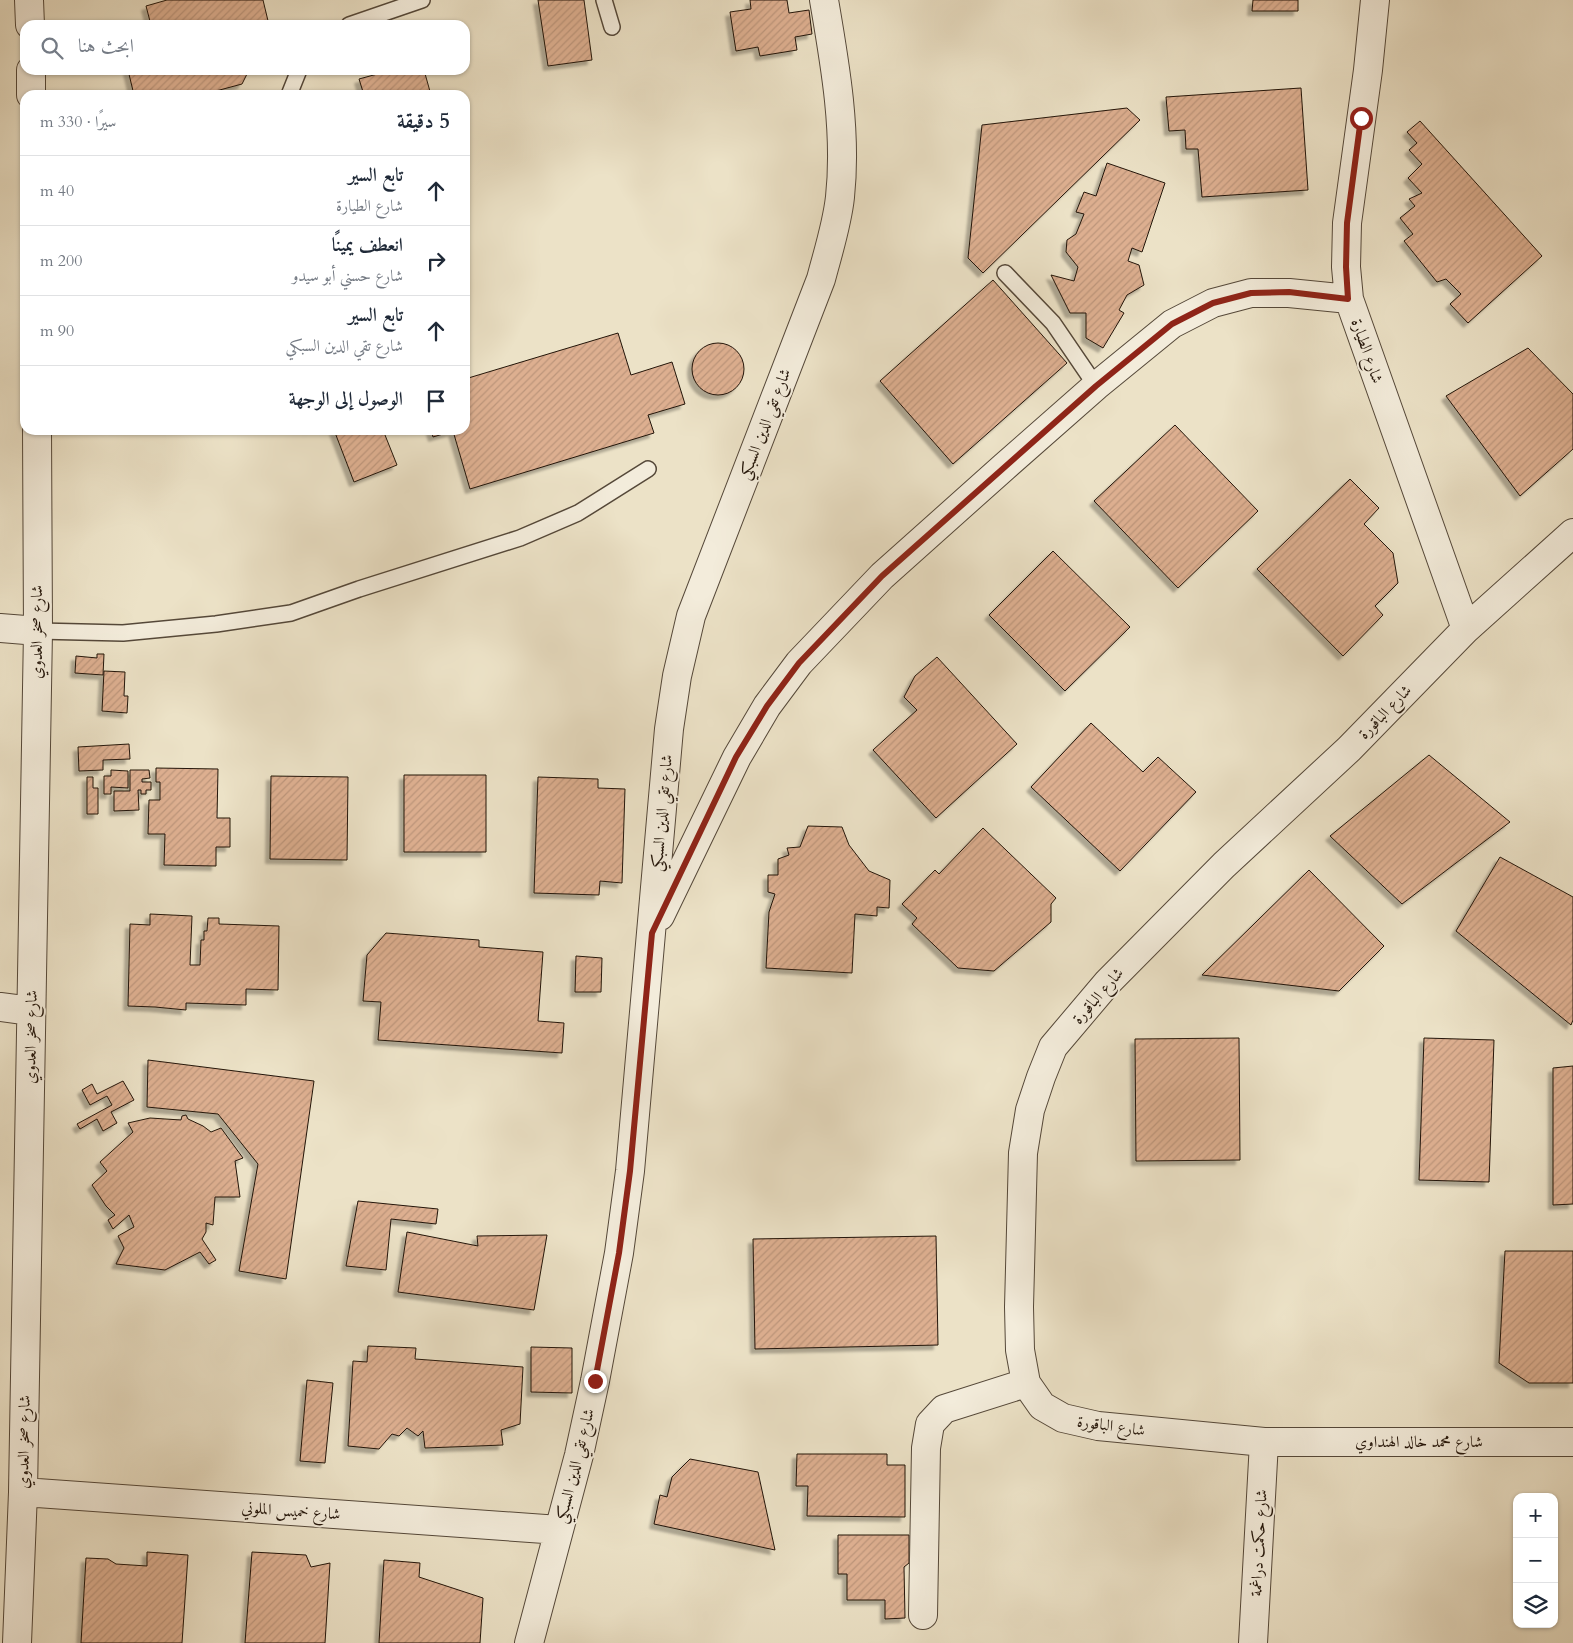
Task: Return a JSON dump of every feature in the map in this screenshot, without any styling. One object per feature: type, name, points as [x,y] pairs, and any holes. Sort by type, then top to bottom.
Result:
[{"type":"street","points":[[29,0],[30,20]]},
{"type":"street","name":"شارع تقي الدين السبكي","points":[[529,1643],[579,1455],[619,1253],[630,1171],[669,729],[677,676],[691,616],[821,278],[840,197],[841,140],[836,76],[824,0]]},
{"type":"street","name":"شارع الطيارة","points":[[1375,0],[1368,70],[1347,223],[1346,267],[1348,299],[1466,629]]},
{"type":"street","points":[[31,75],[31,90]]},
{"type":"street","points":[[652,933],[736,757],[767,706],[799,663],[882,576],[1096,386],[1172,324],[1213,303],[1251,293],[1289,292],[1348,299]]},
{"type":"street","name":"شارع صخر العدوي","points":[[17,1643],[23,1492],[38,632],[37,435]]},
{"type":"street","name":"شارع الباقورة","points":[[1264,1442],[1098,1426],[1063,1418],[1042,1406],[1026,1383],[1020,1350],[1020,1227],[1023,1153],[1030,1110],[1041,1077],[1054,1047],[1115,975],[1224,865],[1348,750],[1466,629],[1573,533]]},
{"type":"street","points":[[0,628],[38,632]]},
{"type":"street","points":[[0,1007],[31,1011]]},
{"type":"street","points":[[923,1615],[926,1448],[930,1424],[944,1409],[1026,1383]]},
{"type":"street","name":"شارع محمد خالد الهنداوي","points":[[1264,1442],[1573,1442]]},
{"type":"street","name":"شارع حكمت دراغمة","points":[[1253,1643],[1264,1442]]},
{"type":"street","name":"شارع خميس الملوني","points":[[23,1492],[559,1530]]},
{"type":"lane","points":[[364,20],[422,0]]},
{"type":"lane","points":[[604,0],[612,27]]},
{"type":"lane","points":[[291,90],[296,75]]},
{"type":"lane","points":[[1005,273],[1053,323],[1096,386]]},
{"type":"lane","points":[[38,632],[123,633],[216,624],[291,613],[359,589],[520,538],[578,514],[648,469]]},
{"type":"building","points":[[167,0],[263,0],[268,20],[150,20],[146,6]]},
{"type":"building","points":[[538,0],[584,0],[592,60],[548,66]]},
{"type":"building","points":[[750,0],[787,0],[789,13],[809,10],[812,34],[795,37],[797,50],[760,56],[758,47],[736,51],[730,12],[751,9]]},
{"type":"building","points":[[1253,0],[1298,0],[1298,11],[1252,11]]},
{"type":"building","points":[[129,75],[246,75],[242,84],[220,90],[133,90]]},
{"type":"building","points":[[374,75],[425,75],[430,90],[362,90],[359,79]]},
{"type":"building","points":[[1301,88],[1308,190],[1202,197],[1198,149],[1186,149],[1185,130],[1169,131],[1166,97]]},
{"type":"building","points":[[1127,108],[1140,120],[983,273],[968,258],[982,125]]},
{"type":"building","points":[[1420,121],[1542,256],[1468,323],[1450,304],[1461,294],[1446,279],[1437,282],[1404,241],[1413,234],[1400,218],[1415,206],[1409,199],[1422,193],[1408,178],[1422,164],[1409,150],[1417,143],[1407,132]]},
{"type":"building","points":[[1107,163],[1165,183],[1142,252],[1132,248],[1128,261],[1139,265],[1144,285],[1127,295],[1119,310],[1124,313],[1103,348],[1086,338],[1086,313],[1070,313],[1051,275],[1074,281],[1078,267],[1066,252],[1067,240],[1076,234],[1084,214],[1076,212],[1084,192],[1096,196]]},
{"type":"building","points":[[993,280],[1067,363],[953,464],[880,381]]},
{"type":"building","points":[[618,333],[631,375],[672,362],[685,404],[648,415],[654,433],[470,489],[454,435],[470,435],[470,377]]},
{"type":"building","points":[[718,343],[728,345],[736,351],[742,359],[744,369],[742,379],[736,387],[728,393],[718,395],[708,393],[700,387],[694,379],[692,369],[694,359],[700,351],[708,345]]},
{"type":"building","points":[[1528,348],[1573,394],[1573,449],[1520,496],[1446,396]]},
{"type":"building","points":[[1175,425],[1258,511],[1178,588],[1094,501]]},
{"type":"building","points":[[336,435],[385,435],[397,465],[354,482]]},
{"type":"building","points":[[1350,479],[1379,508],[1364,524],[1393,553],[1398,583],[1375,606],[1383,615],[1343,656],[1257,569]]},
{"type":"building","points":[[1053,551],[1130,627],[1065,691],[989,615]]},
{"type":"building","points":[[97,654],[104,654],[103,675],[75,673],[76,656],[97,658]]},
{"type":"building","points":[[937,657],[1017,744],[936,818],[873,750],[917,710],[904,697],[915,676]]},
{"type":"building","points":[[104,671],[125,672],[124,696],[128,696],[127,713],[102,711]]},
{"type":"building","points":[[1091,723],[1143,772],[1158,757],[1196,792],[1120,871],[1031,787]]},
{"type":"building","points":[[129,744],[130,759],[103,760],[103,770],[79,771],[78,747]]},
{"type":"building","points":[[1429,755],[1510,822],[1402,904],[1330,836]]},
{"type":"building","points":[[156,768],[218,769],[217,818],[230,818],[230,847],[216,847],[216,866],[164,865],[165,834],[148,834],[149,800],[160,800],[160,782],[156,782]]},
{"type":"building","points":[[111,770],[128,771],[128,788],[111,787],[111,794],[104,794],[104,776],[111,776]]},
{"type":"building","points":[[130,770],[149,770],[150,778],[142,779],[142,782],[151,782],[151,790],[146,790],[146,794],[141,794],[141,790],[138,790],[139,810],[114,811],[114,791],[130,791]]},
{"type":"building","points":[[404,775],[486,775],[486,852],[404,852]]},
{"type":"building","points":[[271,776],[348,777],[347,860],[270,859]]},
{"type":"building","points":[[87,777],[93,777],[93,788],[98,788],[98,814],[87,814]]},
{"type":"building","points":[[538,777],[598,779],[598,788],[625,789],[622,883],[600,881],[599,895],[534,893]]},
{"type":"building","points":[[808,826],[842,827],[849,845],[869,871],[890,880],[889,908],[877,907],[877,916],[855,914],[852,973],[766,968],[769,912],[775,894],[768,892],[768,875],[778,875],[778,859],[789,855],[787,848],[800,847]]},
{"type":"building","points":[[983,828],[1056,898],[1051,904],[1051,922],[994,971],[958,968],[912,924],[917,918],[902,904],[935,870],[939,874]]},
{"type":"building","points":[[1500,857],[1573,897],[1573,1020],[1571,1025],[1456,931]]},
{"type":"building","points":[[1309,870],[1384,946],[1339,991],[1202,975]]},
{"type":"building","points":[[150,914],[192,916],[190,965],[200,965],[201,940],[204,940],[204,931],[207,931],[208,918],[219,918],[219,924],[279,926],[278,990],[246,989],[246,1005],[186,1003],[186,1010],[128,1006],[130,924],[150,925]]},
{"type":"building","points":[[386,933],[479,940],[479,947],[543,952],[538,1021],[564,1023],[562,1053],[378,1040],[381,1002],[363,1001],[367,955]]},
{"type":"building","points":[[576,956],[602,958],[601,992],[575,992]]},
{"type":"building","points":[[1239,1038],[1240,1160],[1136,1161],[1135,1039]]},
{"type":"building","points":[[1424,1038],[1494,1040],[1489,1182],[1419,1180]]},
{"type":"building","points":[[148,1060],[314,1081],[286,1279],[239,1271],[258,1164],[218,1114],[147,1107]]},
{"type":"building","points":[[1573,1066],[1573,1204],[1553,1205],[1553,1068]]},
{"type":"building","points":[[123,1081],[134,1100],[111,1112],[117,1123],[103,1131],[97,1119],[80,1129],[77,1124],[112,1105],[107,1096],[90,1105],[82,1090],[92,1084],[97,1094]]},
{"type":"building","points":[[186,1115],[188,1119],[211,1132],[221,1128],[243,1158],[235,1161],[240,1197],[215,1197],[213,1225],[206,1223],[206,1232],[202,1239],[216,1260],[209,1264],[200,1252],[165,1270],[116,1264],[124,1248],[118,1236],[134,1227],[129,1215],[113,1229],[108,1220],[115,1215],[106,1206],[92,1185],[107,1171],[100,1162],[133,1132],[128,1123],[150,1118],[181,1120],[182,1116]]},
{"type":"building","points":[[358,1201],[438,1209],[436,1224],[391,1219],[386,1270],[346,1266]]},
{"type":"building","points":[[407,1232],[478,1246],[477,1236],[547,1235],[534,1310],[398,1292]]},
{"type":"building","points":[[936,1236],[938,1345],[755,1349],[753,1239]]},
{"type":"building","points":[[1505,1251],[1573,1251],[1573,1383],[1529,1383],[1499,1363]]},
{"type":"building","points":[[368,1346],[416,1348],[415,1359],[523,1367],[520,1424],[501,1430],[503,1445],[425,1448],[423,1431],[418,1436],[407,1428],[399,1436],[392,1434],[379,1449],[348,1446],[353,1361],[367,1362]]},
{"type":"building","points":[[531,1347],[572,1348],[572,1393],[531,1392]]},
{"type":"building","points":[[307,1380],[333,1383],[325,1463],[300,1461]]},
{"type":"building","points":[[797,1454],[887,1454],[887,1465],[905,1465],[905,1517],[807,1516],[808,1486],[796,1486]]},
{"type":"building","points":[[690,1459],[758,1472],[775,1550],[654,1524],[660,1495],[667,1497],[672,1477]]},
{"type":"building","points":[[838,1535],[909,1535],[909,1563],[904,1567],[905,1618],[885,1619],[885,1600],[847,1600],[847,1574],[838,1574]]},
{"type":"building","points":[[147,1552],[188,1555],[182,1643],[81,1643],[86,1558],[108,1559],[116,1564],[147,1566]]},
{"type":"building","points":[[252,1552],[306,1555],[311,1567],[330,1563],[325,1643],[245,1643]]},
{"type":"building","points":[[384,1560],[420,1563],[419,1577],[483,1598],[480,1643],[379,1643]]},
{"type":"route","points":[[595,1381],[619,1253],[630,1171],[652,933],[736,757],[767,706],[799,663],[882,576],[1096,386],[1172,324],[1213,303],[1251,293],[1289,292],[1348,299],[1346,267],[1347,223],[1361,118]]}]
